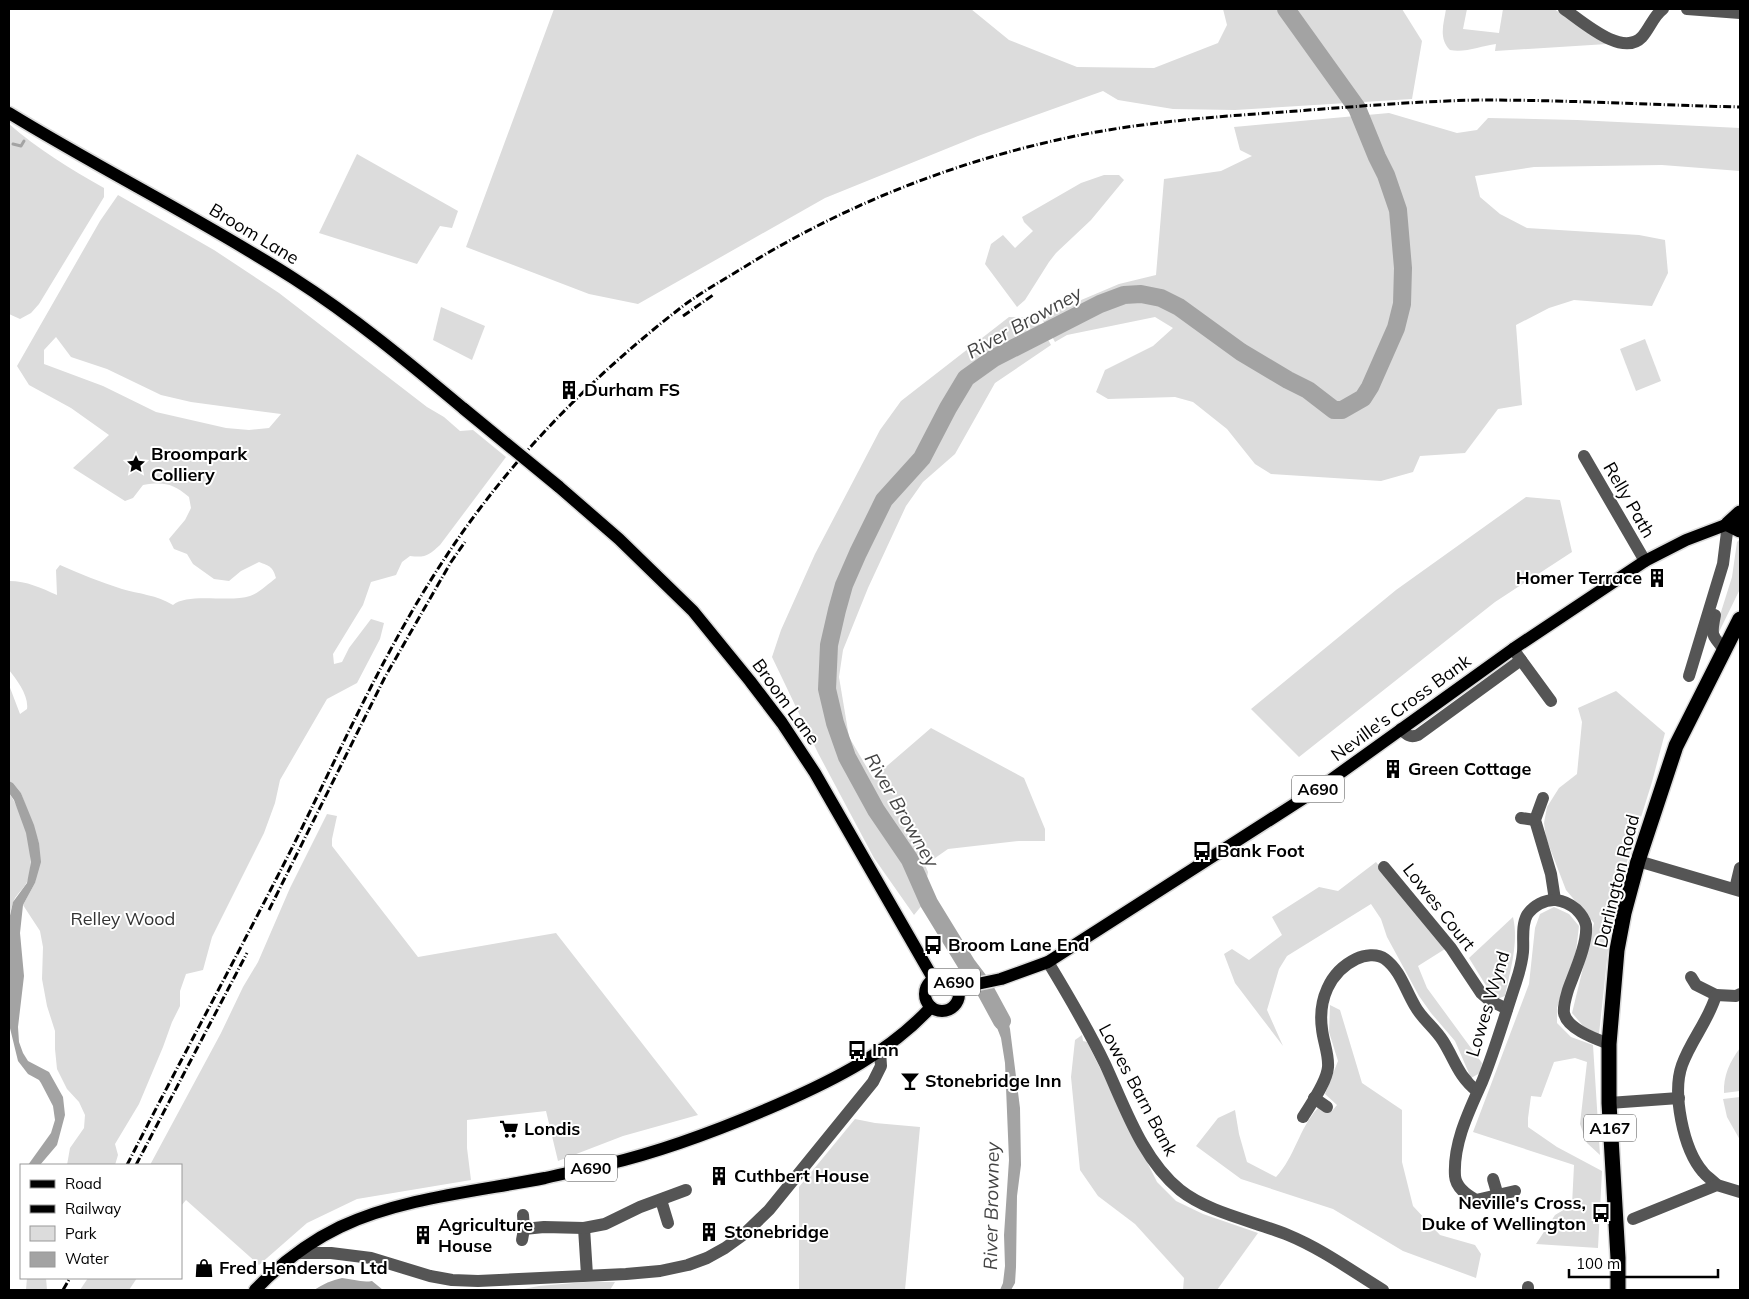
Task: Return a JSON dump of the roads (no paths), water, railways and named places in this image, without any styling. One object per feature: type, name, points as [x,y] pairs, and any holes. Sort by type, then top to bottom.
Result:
[{"type":"highway","points":[[1737,524],[1740,513]]},
{"type":"highway","name":"Darlington Road","points":[[1618,1290],[1618,1258],[1609,1103],[1609,1044],[1617,950],[1624,913],[1638,861],[1676,746],[1740,619]]},
{"type":"main road","name":"Broom Lane","points":[[9,113],[227,236],[341,310],[377,337],[558,486],[619,539],[693,611],[782,723],[815,773],[934,980]]},
{"type":"main road","name":"Neville's Cross Bank","points":[[1048,962],[1318,789],[1513,649],[1645,561],[1686,540],[1737,524]]},
{"type":"main road","name":"A690","points":[[958,988],[1002,979],[1048,962]]},
{"type":"main road","name":"A690","points":[[945,978],[955,983],[958,988],[959,998],[950,1010],[940,1011],[931,1007],[926,998],[927,987],[934,980],[945,978]]},
{"type":"main road","name":"A690","points":[[255,1290],[298,1252],[340,1227],[361,1218],[398,1207],[609,1164],[656,1151],[711,1132],[805,1093],[880,1051],[902,1035],[931,1007]]},
{"type":"street","points":[[1564,9],[1601,34],[1618,43],[1627,44],[1637,41],[1663,9]]},
{"type":"street","points":[[1687,9],[1740,13]]},
{"type":"street","name":"Relly Path","points":[[1584,456],[1645,561]]},
{"type":"street","points":[[1689,676],[1737,524]]},
{"type":"street","points":[[1710,607],[1716,614],[1712,631],[1713,637],[1724,649]]},
{"type":"street","points":[[1513,649],[1551,701]]},
{"type":"street","points":[[1402,729],[1407,735],[1413,737],[1418,735],[1521,660]]},
{"type":"street","points":[[1543,798],[1535,820],[1551,874],[1555,900],[1568,903],[1579,912],[1586,923],[1585,938],[1566,999],[1564,1012],[1568,1022],[1575,1027],[1590,1037],[1609,1044]]},
{"type":"street","points":[[1521,818],[1535,820]]},
{"type":"street","points":[[1638,861],[1738,890],[1740,868]]},
{"type":"street","name":"Lowes Court","points":[[1384,867],[1451,948],[1481,993],[1488,1000],[1507,1009]]},
{"type":"street","name":"Lowes Wynd","points":[[1515,1191],[1476,1200],[1458,1186],[1455,1178],[1456,1158],[1464,1125],[1481,1084],[1517,978],[1523,952],[1526,916],[1541,902],[1555,900]]},
{"type":"street","points":[[1303,1117],[1325,1078],[1328,1067],[1322,1029],[1322,1004],[1325,991],[1341,969],[1355,960],[1368,955],[1382,956],[1394,966],[1419,1013],[1443,1040],[1463,1078],[1477,1091]]},
{"type":"street","name":"Lowes Barn Bank","points":[[1048,962],[1104,1063],[1133,1125],[1151,1157],[1164,1175],[1181,1190],[1198,1201],[1290,1236],[1316,1248],[1383,1290]]},
{"type":"street","points":[[1691,977],[1696,985],[1716,995],[1736,996],[1740,994]]},
{"type":"street","points":[[1716,995],[1713,1007],[1682,1065],[1678,1082],[1679,1098],[1684,1131],[1691,1152],[1702,1171],[1717,1184],[1740,1192]]},
{"type":"street","points":[[298,1252],[331,1253],[371,1258],[430,1276],[452,1280],[478,1281],[660,1271],[688,1265],[713,1255],[743,1235],[769,1210],[873,1082],[881,1066],[880,1051]]},
{"type":"street","points":[[1314,1098],[1327,1107]]},
{"type":"street","points":[[1609,1103],[1679,1098]]},
{"type":"street","points":[[1493,1179],[1498,1196]]},
{"type":"street","points":[[1633,1219],[1717,1184]]},
{"type":"street","points":[[522,1215],[523,1235],[544,1227],[584,1228],[605,1224],[640,1207],[686,1190]]},
{"type":"street","points":[[662,1200],[668,1224]]},
{"type":"street","points":[[584,1228],[588,1275]]},
{"type":"water","points":[[9,781],[21,793],[34,825],[39,843],[41,862],[35,883],[23,905],[20,933],[24,976],[18,1027],[19,1042],[28,1061],[49,1072],[63,1097],[65,1115],[57,1145],[41,1164],[29,1164],[51,1133],[55,1120],[53,1106],[39,1080],[28,1074],[18,1061],[9,1024],[9,920],[13,902],[27,883],[31,862],[26,833],[14,800],[9,793]]},
{"type":"water","points":[[997,997],[1005,1009],[1010,1029],[1020,1108],[1021,1165],[1017,1196],[1016,1267],[1015,1283],[1011,1290],[1000,1290],[1003,1283],[1005,1266],[1004,1235],[1009,1160],[1005,1063],[1001,1038],[994,1020],[984,1003]]},
{"type":"water","points":[[342,1278],[372,1281],[383,1290],[314,1290],[328,1282]]},
{"type":"waterway","name":"River Browney","points":[[1002,1021],[983,986],[967,965],[929,903],[910,860],[876,810],[847,757],[835,723],[827,689],[829,645],[844,585],[884,500],[922,458],[966,378],[994,358],[1100,304],[1124,295],[1141,294],[1161,298],[1179,307],[1241,352],[1308,390],[1334,410],[1342,410],[1363,398],[1370,387],[1396,328],[1402,304],[1403,268],[1398,210],[1386,175],[1357,108],[1286,9]]},
{"type":"waterway","points":[[13,144],[21,146],[24,141]]},
{"type":"railway","points":[[128,1164],[295,842],[384,662],[445,558],[497,487],[555,420],[619,359],[700,294],[778,247],[855,208],[894,191],[974,162],[1083,134],[1136,126],[1242,115],[1430,102],[1515,100],[1740,107]]},
{"type":"railway","points":[[683,316],[713,295]]},
{"type":"railway","points":[[269,910],[385,677],[451,562],[465,542]]},
{"type":"railway","points":[[137,1164],[247,953]]},
{"type":"railway","points":[[63,1290],[69,1279]]},
{"type":"place","name":"Durham FS","points":[[569,390]]},
{"type":"place","name":"Broompark Colliery","points":[[136,464]]},
{"type":"place","name":"Homer Terrace","points":[[1657,578]]},
{"type":"place","name":"Green Cottage","points":[[1393,769]]},
{"type":"place","name":"Bank Foot","points":[[1202,851]]},
{"type":"place","name":"Broom Lane End","points":[[933,945]]},
{"type":"place","name":"Inn","points":[[857,1050]]},
{"type":"place","name":"Stonebridge Inn","points":[[910,1081]]},
{"type":"place","name":"Londis","points":[[509,1129]]},
{"type":"place","name":"Cuthbert House","points":[[719,1176]]},
{"type":"place","name":"Neville's Cross, Duke of Wellington","points":[[1601,1213]]},
{"type":"place","name":"Stonebridge","points":[[709,1232]]},
{"type":"place","name":"Agriculture House","points":[[423,1235]]},
{"type":"place","name":"Fred Henderson Ltd","points":[[204,1268]]},
{"type":"park label","name":"Relley Wood","points":[[123,919]]}]
